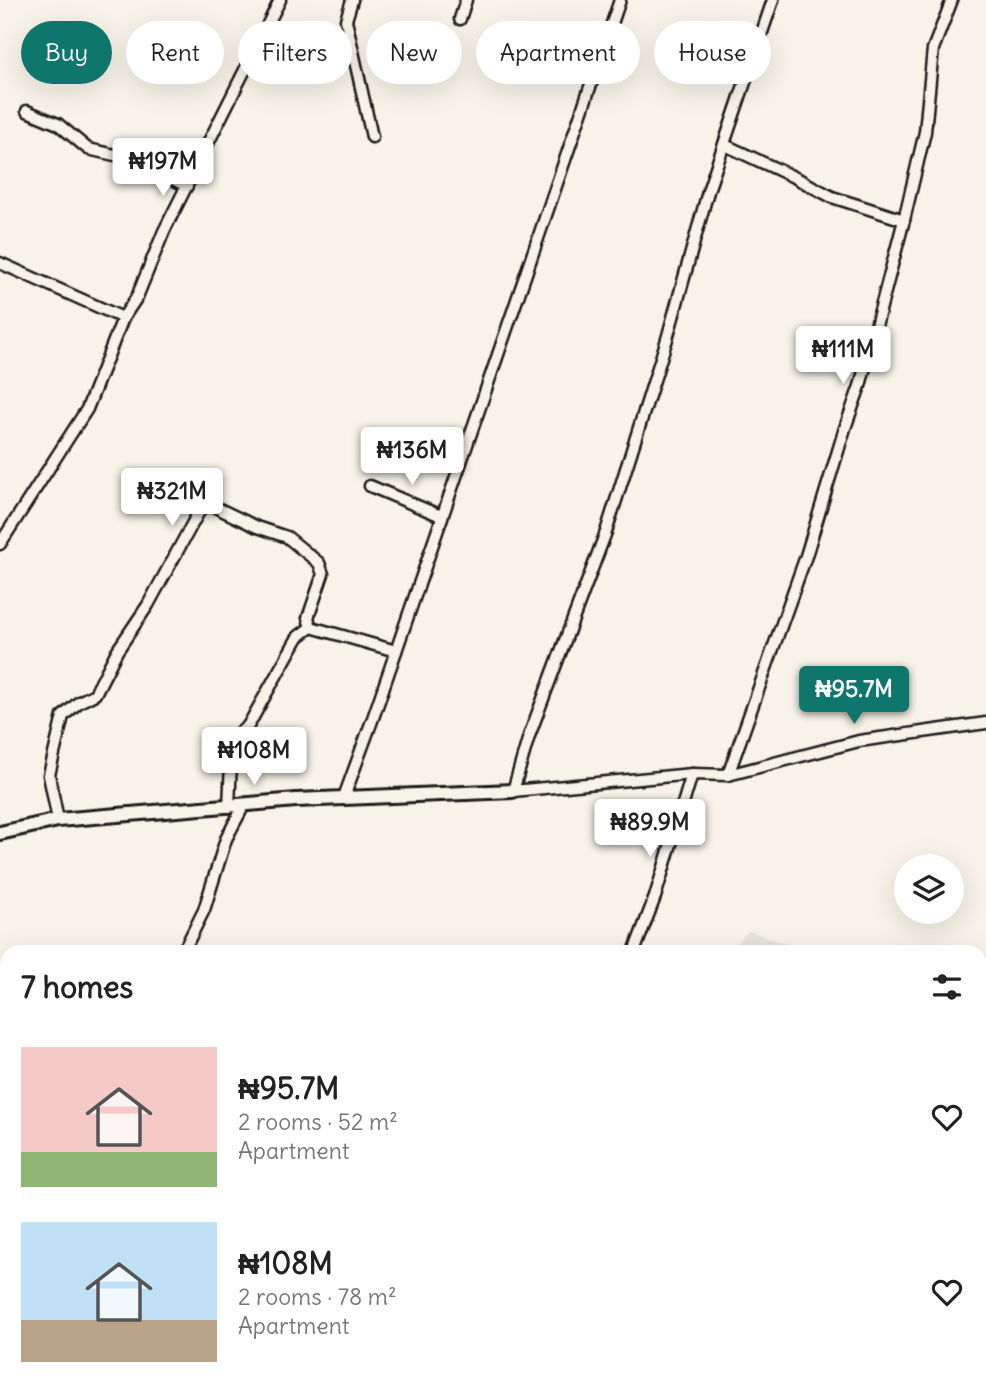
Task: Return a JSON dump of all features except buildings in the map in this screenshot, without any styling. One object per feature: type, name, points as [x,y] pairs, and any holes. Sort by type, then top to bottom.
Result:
[{"type":"street","points":[[0,544],[88,409],[123,318],[138,297],[164,230],[280,0]]},
{"type":"street","points":[[352,0],[346,20],[372,137]]},
{"type":"street","points":[[460,19],[466,0]]},
{"type":"street","points":[[344,797],[620,0]]},
{"type":"street","points":[[513,791],[528,736],[606,532],[667,339],[709,188],[773,0]]},
{"type":"street","points":[[728,775],[806,556],[860,386],[925,132],[933,49],[952,0]]},
{"type":"street","points":[[27,111],[58,124],[88,149],[128,158],[187,186]]},
{"type":"street","points":[[725,145],[832,197],[904,220]]},
{"type":"street","points":[[0,263],[123,318]]},
{"type":"street","points":[[370,486],[441,516]]},
{"type":"street","points":[[58,820],[49,775],[63,716],[79,702],[95,694],[117,651],[148,605],[202,506],[213,506],[257,527],[288,537],[319,563],[323,573],[308,618],[311,626]]},
{"type":"street","points":[[311,626],[396,651]]},
{"type":"street","points":[[229,807],[232,739],[248,726],[298,637],[311,626]]},
{"type":"street","points":[[0,833],[58,820],[344,797],[513,791],[692,775],[728,775],[859,741],[986,723]]},
{"type":"street","points":[[637,945],[655,897],[692,775]]},
{"type":"street","points":[[186,945],[204,910],[226,839],[244,805]]},
{"type":"shaded area","points":[[749,931],[789,945],[734,945]]}]
